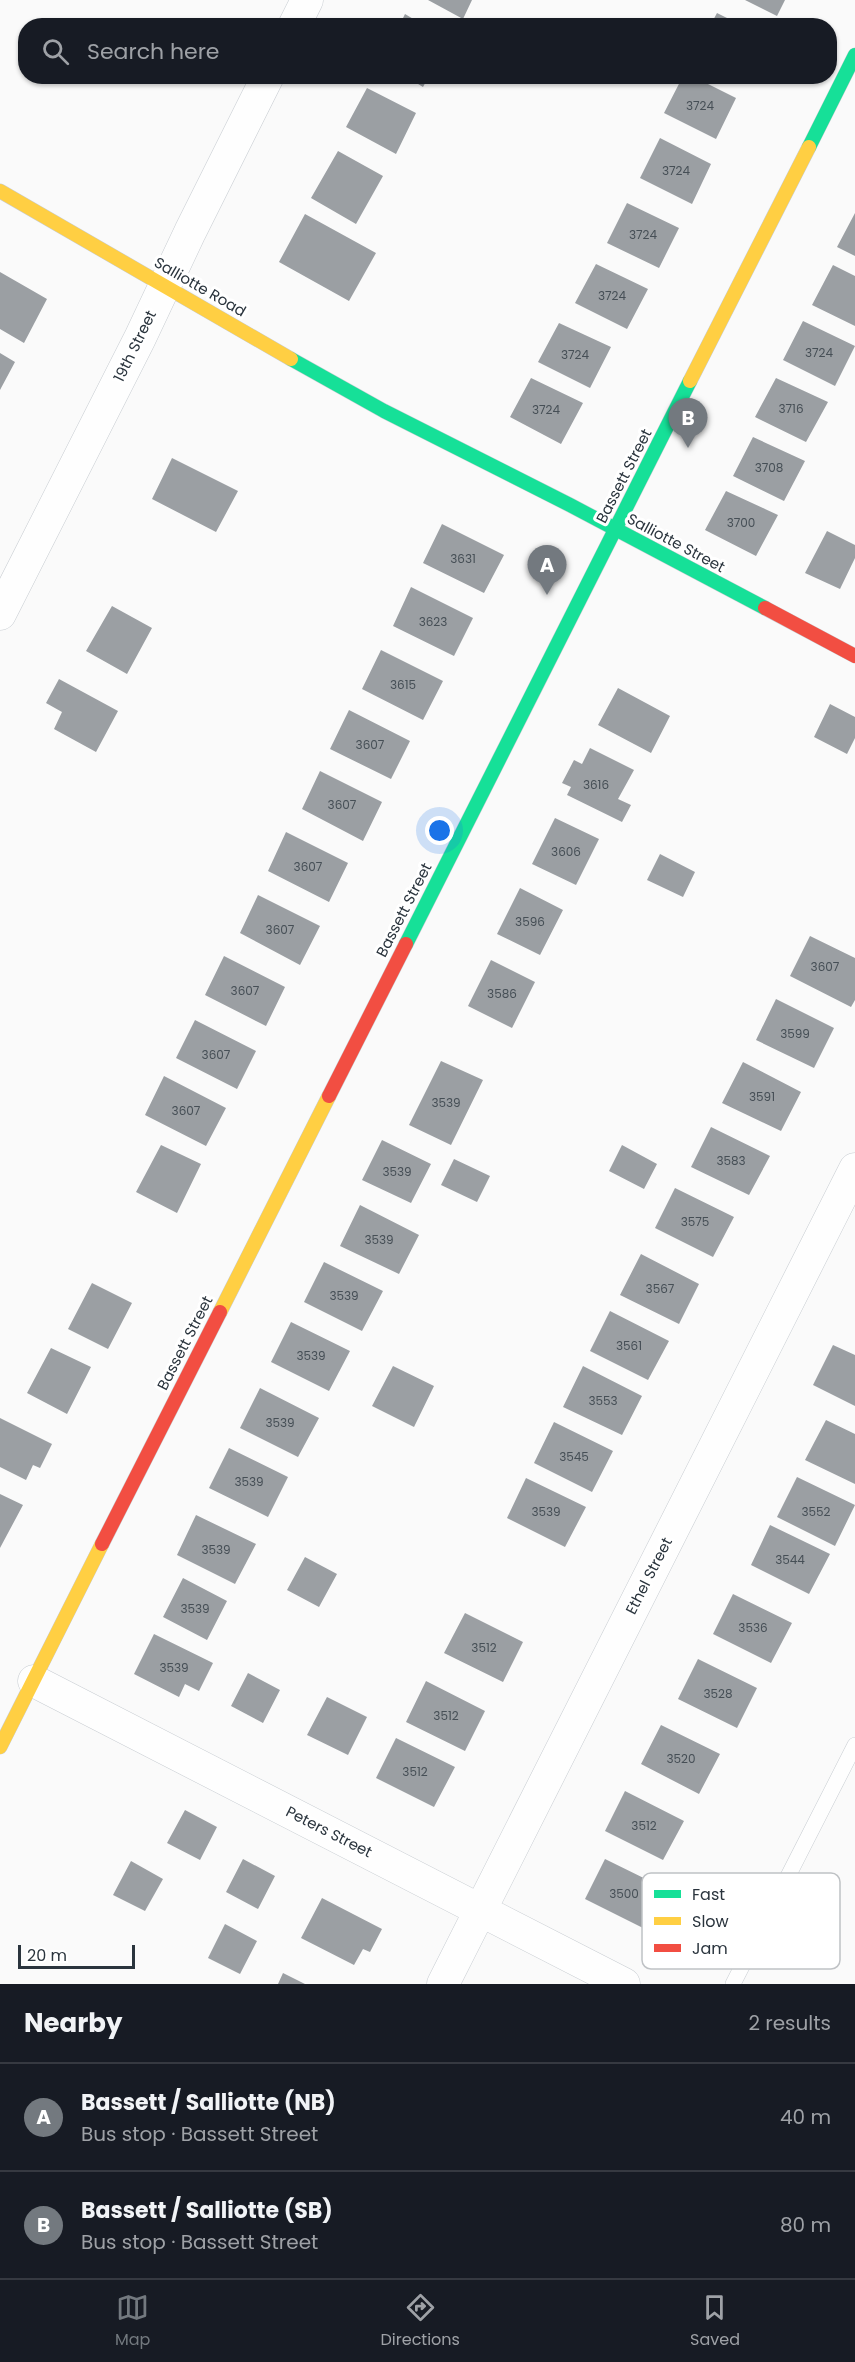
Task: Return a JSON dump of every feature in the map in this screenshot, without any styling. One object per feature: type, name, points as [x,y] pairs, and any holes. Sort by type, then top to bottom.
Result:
[{"type":"street","points":[[298,18],[307,0]]},
{"type":"street","name":"Bassett Street","points":[[0,1747],[855,55]]},
{"type":"street","name":"19th Street","points":[[0,614],[264,84]]},
{"type":"street","name":"Salliotte Road","points":[[0,191],[202,309],[384,411]]},
{"type":"street","name":"Salliotte Street","points":[[384,411],[855,656]]},
{"type":"street","name":"Ethel Street","points":[[443,1984],[855,1169]]},
{"type":"street","name":"Peters Street","points":[[34,1681],[624,1984]]},
{"type":"lane","points":[[790,1873],[855,1745]]},
{"type":"lane","points":[[733,1984],[741,1969]]},
{"type":"building","points":[[428,0],[472,0],[463,18]]},
{"type":"building","points":[[745,0],[785,0],[777,16]]},
{"type":"building","points":[[717,13],[727,18],[714,18]]},
{"type":"building","points":[[679,84],[708,84],[736,98],[716,139],[664,113]]},
{"type":"building","points":[[367,88],[416,113],[396,154],[346,127]]},
{"type":"building","points":[[660,138],[711,164],[692,204],[640,178]]},
{"type":"building","points":[[338,151],[383,176],[356,224],[311,198]]},
{"type":"building","points":[[627,203],[679,228],[659,268],[607,243]]},
{"type":"building","points":[[855,213],[855,256],[837,247]]},
{"type":"building","points":[[305,214],[376,253],[349,301],[279,262]]},
{"type":"building","points":[[596,264],[648,289],[627,329],[575,303]]},
{"type":"building","points":[[833,265],[855,276],[855,326],[812,305]]},
{"type":"building","points":[[0,272],[47,299],[24,343],[0,329]]},
{"type":"building","points":[[803,321],[855,346],[835,386],[783,360]]},
{"type":"building","points":[[559,323],[611,347],[590,388],[538,362]]},
{"type":"building","points":[[0,353],[15,362],[0,390]]},
{"type":"building","points":[[531,378],[583,403],[561,444],[510,417]]},
{"type":"building","points":[[776,378],[828,402],[806,442],[755,417]]},
{"type":"building","points":[[753,437],[805,461],[784,501],[733,476]]},
{"type":"building","points":[[172,458],[238,491],[216,532],[152,499]]},
{"type":"building","points":[[726,491],[778,515],[756,556],[705,530]]},
{"type":"building","points":[[442,524],[504,555],[484,593],[423,563]]},
{"type":"building","points":[[827,531],[855,545],[855,558],[840,589],[805,573]]},
{"type":"building","points":[[411,587],[473,618],[454,656],[393,626]]},
{"type":"building","points":[[112,606],[152,628],[127,674],[86,651]]},
{"type":"building","points":[[381,650],[443,681],[423,720],[362,689]]},
{"type":"building","points":[[59,679],[118,711],[96,752],[54,729],[62,712],[46,703]]},
{"type":"building","points":[[618,688],[670,716],[651,753],[598,725]]},
{"type":"building","points":[[830,704],[855,717],[855,738],[847,754],[814,737]]},
{"type":"building","points":[[349,710],[410,741],[391,779],[330,749]]},
{"type":"building","points":[[590,748],[634,770],[618,799],[631,805],[622,822],[567,795],[571,787],[562,783],[574,760],[582,764]]},
{"type":"building","points":[[320,771],[382,802],[363,841],[302,809]]},
{"type":"building","points":[[555,818],[599,839],[576,885],[532,864]]},
{"type":"building","points":[[286,832],[348,863],[329,902],[268,871]]},
{"type":"building","points":[[660,854],[695,872],[683,897],[647,880]]},
{"type":"building","points":[[520,888],[563,910],[540,955],[497,934]]},
{"type":"building","points":[[258,895],[320,926],[300,965],[240,933]]},
{"type":"building","points":[[810,936],[855,958],[855,1000],[851,1007],[790,976]]},
{"type":"building","points":[[224,956],[285,987],[266,1026],[205,995]]},
{"type":"building","points":[[491,960],[535,982],[512,1028],[468,1006]]},
{"type":"building","points":[[776,999],[834,1028],[814,1068],[756,1040]]},
{"type":"building","points":[[195,1020],[256,1051],[237,1089],[176,1058]]},
{"type":"building","points":[[441,1061],[483,1080],[451,1145],[409,1125]]},
{"type":"building","points":[[743,1062],[801,1092],[781,1131],[722,1103]]},
{"type":"building","points":[[164,1076],[226,1108],[206,1146],[145,1115]]},
{"type":"building","points":[[711,1127],[770,1156],[749,1195],[691,1167]]},
{"type":"building","points":[[382,1140],[431,1164],[411,1203],[362,1180]]},
{"type":"building","points":[[161,1145],[201,1164],[177,1213],[136,1192]]},
{"type":"building","points":[[622,1145],[657,1164],[644,1189],[609,1171]]},
{"type":"building","points":[[454,1159],[490,1176],[477,1202],[441,1185]]},
{"type":"building","points":[[675,1188],[734,1217],[713,1257],[655,1228]]},
{"type":"building","points":[[360,1205],[419,1235],[399,1274],[340,1246]]},
{"type":"building","points":[[641,1254],[699,1284],[679,1324],[620,1295]]},
{"type":"building","points":[[324,1262],[383,1291],[362,1331],[304,1302]]},
{"type":"building","points":[[92,1283],[132,1303],[108,1349],[68,1329]]},
{"type":"building","points":[[610,1311],[669,1341],[648,1380],[590,1351]]},
{"type":"building","points":[[291,1322],[350,1351],[329,1391],[271,1362]]},
{"type":"building","points":[[833,1345],[855,1355],[855,1406],[813,1385]]},
{"type":"building","points":[[51,1348],[91,1367],[67,1414],[27,1393]]},
{"type":"building","points":[[393,1366],[434,1386],[414,1427],[372,1406]]},
{"type":"building","points":[[583,1366],[642,1396],[622,1435],[563,1407]]},
{"type":"building","points":[[260,1388],[319,1418],[298,1457],[240,1428]]},
{"type":"building","points":[[0,1418],[52,1444],[40,1468],[33,1465],[26,1480],[0,1467]]},
{"type":"building","points":[[826,1420],[855,1434],[855,1484],[805,1460]]},
{"type":"building","points":[[554,1422],[613,1451],[592,1492],[534,1463]]},
{"type":"building","points":[[229,1448],[288,1477],[268,1517],[209,1488]]},
{"type":"building","points":[[797,1477],[855,1505],[835,1546],[777,1517]]},
{"type":"building","points":[[526,1478],[586,1507],[565,1547],[507,1518]]},
{"type":"building","points":[[0,1494],[23,1505],[0,1548]]},
{"type":"building","points":[[196,1515],[256,1544],[235,1584],[177,1555]]},
{"type":"building","points":[[770,1525],[830,1554],[809,1594],[751,1565]]},
{"type":"building","points":[[305,1557],[337,1574],[319,1607],[287,1590]]},
{"type":"building","points":[[183,1578],[227,1601],[207,1640],[163,1617]]},
{"type":"building","points":[[733,1594],[792,1623],[771,1663],[713,1634]]},
{"type":"building","points":[[465,1613],[523,1642],[503,1682],[444,1653]]},
{"type":"building","points":[[154,1634],[213,1663],[199,1691],[185,1684],[179,1697],[134,1674]]},
{"type":"building","points":[[698,1659],[757,1688],[737,1728],[678,1699]]},
{"type":"building","points":[[248,1673],[280,1690],[263,1723],[231,1706]]},
{"type":"building","points":[[426,1681],[485,1711],[465,1751],[406,1722]]},
{"type":"building","points":[[327,1697],[367,1717],[348,1755],[307,1735]]},
{"type":"building","points":[[661,1725],[720,1754],[699,1794],[641,1764]]},
{"type":"building","points":[[396,1738],[455,1767],[434,1807],[376,1778]]},
{"type":"building","points":[[625,1791],[684,1821],[663,1860],[605,1831]]},
{"type":"building","points":[[185,1810],[217,1827],[200,1860],[167,1843]]},
{"type":"building","points":[[243,1859],[275,1876],[258,1909],[226,1892]]},
{"type":"building","points":[[605,1859],[642,1877],[642,1928],[585,1899]]},
{"type":"building","points":[[131,1861],[163,1879],[145,1911],[113,1895]]},
{"type":"building","points":[[322,1898],[382,1929],[370,1952],[363,1949],[354,1965],[301,1938]]},
{"type":"building","points":[[225,1924],[257,1941],[240,1974],[208,1958]]},
{"type":"building","points":[[283,1973],[305,1984],[278,1984]]},
{"type":"traffic: fast","points":[[809,147],[855,55]]},
{"type":"traffic: fast","points":[[291,359],[384,411],[570,505],[765,608]]},
{"type":"traffic: fast","points":[[406,944],[690,381]]},
{"type":"traffic: slow","points":[[690,381],[809,147]]},
{"type":"traffic: slow","points":[[0,191],[291,359]]},
{"type":"traffic: slow","points":[[220,1312],[329,1096]]},
{"type":"traffic: slow","points":[[0,1747],[102,1544]]},
{"type":"traffic: jam","points":[[765,608],[855,656]]},
{"type":"traffic: jam","points":[[329,1096],[406,944]]},
{"type":"traffic: jam","points":[[102,1544],[220,1312]]},
{"type":"place","name":"Bassett / Salliotte (SB)","points":[[688,448]]},
{"type":"place","name":"Bassett / Salliotte (NB)","points":[[547,595]]}]
